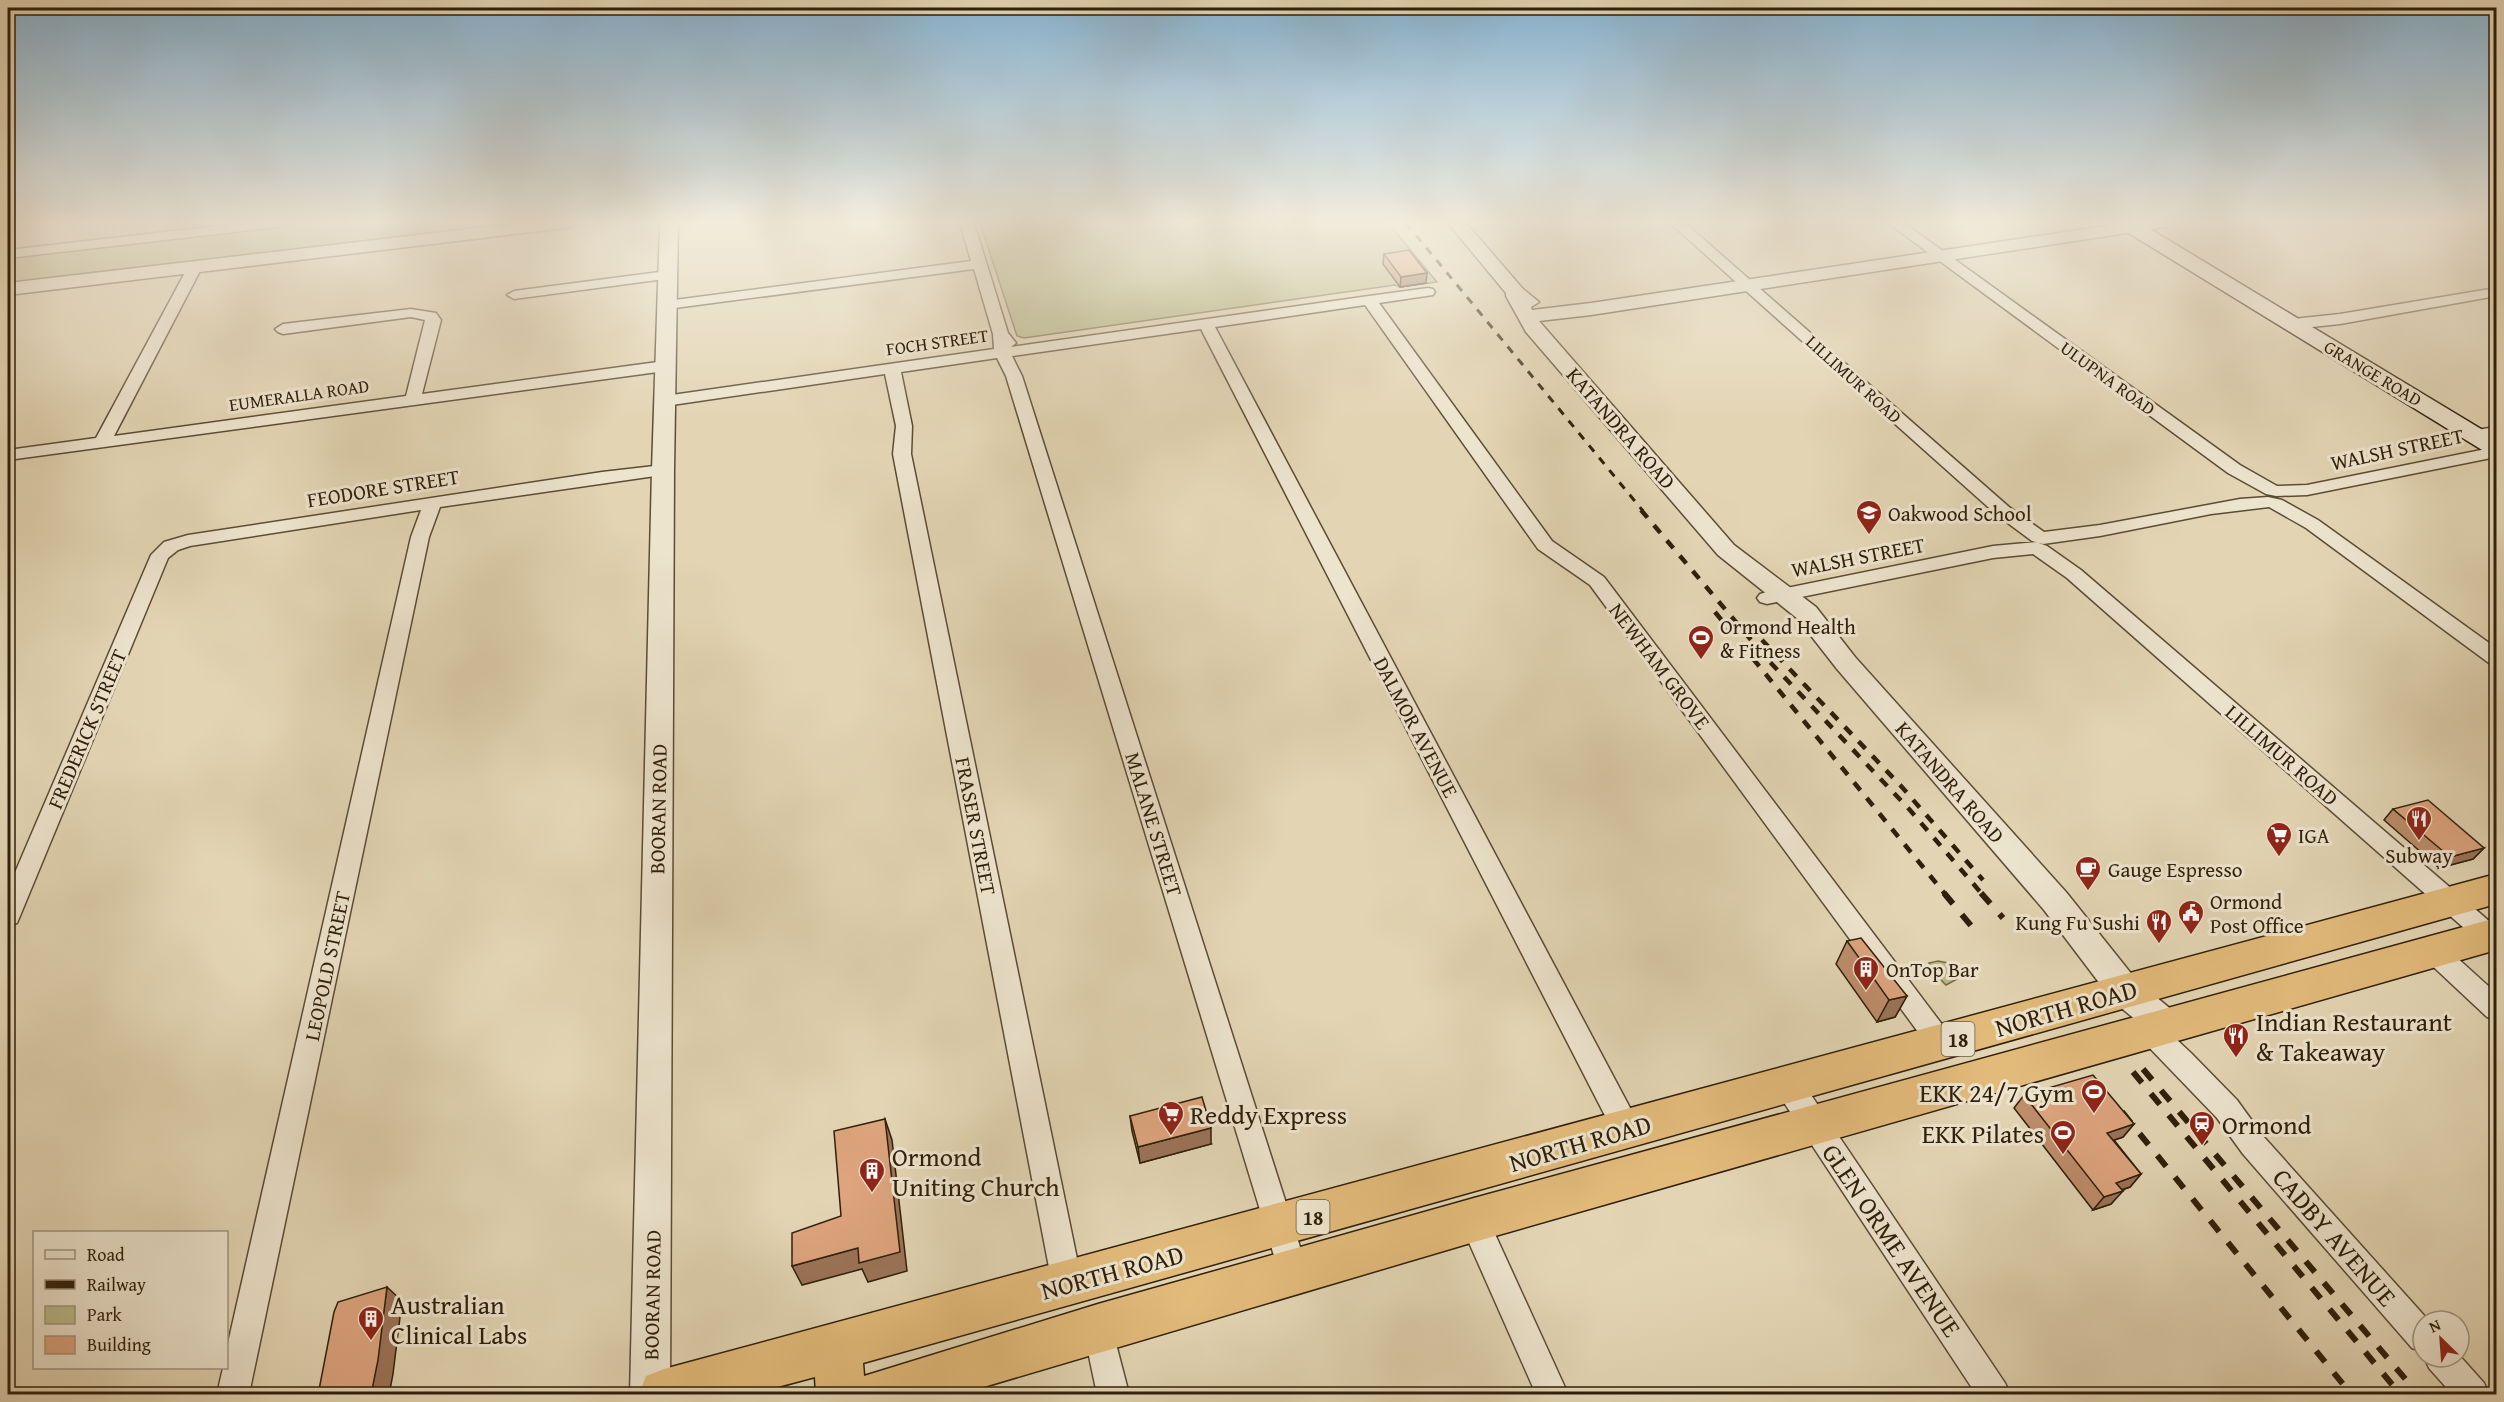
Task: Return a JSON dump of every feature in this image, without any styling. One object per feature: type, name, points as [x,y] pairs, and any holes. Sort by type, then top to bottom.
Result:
[{"type":"highway","name":"NORTH ROAD","points":[[664,1395],[2496,889]]},
{"type":"highway","name":"NORTH ROAD","points":[[880,1395],[1098,1328],[1474,1220],[2493,935]]},
{"type":"highway","points":[[837,1346],[841,1395]]},
{"type":"main road","name":"GRANGE ROAD","points":[[2235,288],[2491,441]]},
{"type":"street","points":[[102,442],[184,288]]},
{"type":"street","points":[[514,295],[565,288]]},
{"type":"street","name":"BOORAN ROAD","points":[[650,1395],[668,288]]},
{"type":"street","points":[[667,305],[793,288]]},
{"type":"street","points":[[987,288],[1001,334],[999,340],[1006,352]]},
{"type":"street","name":"KATANDRA ROAD","points":[[1512,288],[1534,322],[1726,550],[1742,573],[1776,596],[1845,663],[2135,989],[2158,1028]]},
{"type":"street","points":[[1534,322],[1591,309],[1731,288]]},
{"type":"street","name":"LILLIMUR ROAD","points":[[1751,288],[2450,902],[2493,935]]},
{"type":"street","name":"ULUPNA ROAD","points":[[1985,288],[2496,658]]},
{"type":"street","name":"FOCH STREET","points":[[664,401],[1428,292]]},
{"type":"street","points":[[2297,326],[2496,292]]},
{"type":"street","name":"NEWHAM GROVE","points":[[1369,300],[1545,545],[1597,581],[1941,1043]]},
{"type":"street","points":[[283,329],[411,313],[431,316],[433,320],[413,399]]},
{"type":"street","name":"DALMOR AVENUE","points":[[1205,323],[1627,1130]]},
{"type":"street","name":"MALANE STREET","points":[[1006,352],[1293,1272]]},
{"type":"street","name":"EUMERALLA ROAD","points":[[8,455],[665,363]]},
{"type":"street","name":"FRASER STREET","points":[[892,368],[904,426],[902,454],[1067,1283]]},
{"type":"street","name":"WALSH STREET","points":[[1776,596],[2307,490],[2491,441]]},
{"type":"street","name":"FEODORE STREET","points":[[171,546],[188,541],[663,467]]},
{"type":"street","name":"LEOPOLD STREET","points":[[233,1395],[427,504]]},
{"type":"street","name":"FREDERICK STREET","points":[[8,916],[160,555],[171,546]]},
{"type":"street","points":[[2434,952],[2496,1009]]},
{"type":"street","name":"CADBY AVENUE","points":[[2158,1028],[2182,1061],[2227,1109],[2253,1144],[2411,1324]]},
{"type":"street","name":"GLEN ORME AVENUE","points":[[1789,1086],[1994,1395]]},
{"type":"street","points":[[1474,1220],[1551,1395]]},
{"type":"street","points":[[1098,1328],[1113,1395]]},
{"type":"street","points":[[2450,1369],[2473,1395]]},
{"type":"green space","points":[[1001,288],[1371,288],[1024,338],[1017,336]]},
{"type":"green space","points":[[1938,961],[1953,964],[1957,979],[1946,985],[1933,972],[1929,963]]},
{"type":"building","points":[[2428,800],[2484,848],[2450,857],[2393,809]]},
{"type":"building","points":[[1861,938],[1907,996],[1889,1000],[1847,941]]},
{"type":"building","points":[[2093,1075],[2134,1124],[2107,1133],[2141,1174],[2116,1183],[2123,1191],[2104,1197],[2024,1095]]},
{"type":"building","points":[[1202,1097],[1211,1128],[1138,1147],[1130,1116]]},
{"type":"building","name":"Ormond Uniting Church","points":[[885,1119],[900,1252],[859,1263],[858,1248],[792,1266],[792,1233],[841,1216],[834,1131]]},
{"type":"building","points":[[387,1287],[371,1395],[318,1395],[334,1312],[338,1302]]},
{"type":"railway","points":[[1460,288],[1643,511]]},
{"type":"railway","points":[[1641,510],[1769,661],[1909,809],[1982,894]]},
{"type":"railway","points":[[1715,612],[1945,894]]},
{"type":"railway","points":[[1762,640],[1901,786],[1983,880]]},
{"type":"railway","points":[[1944,893],[1973,928]]},
{"type":"railway","points":[[1981,893],[2003,918]]},
{"type":"railway","points":[[2143,1069],[2418,1394]]},
{"type":"railway","points":[[2133,1072],[2400,1394]]},
{"type":"railway","points":[[2122,1112],[2351,1394]]},
{"type":"place","name":"Oakwood School","points":[[1869,536]]},
{"type":"place","name":"Ormond Health & Fitness","points":[[1701,661]]},
{"type":"place","name":"Subway","points":[[2419,842]]},
{"type":"place","name":"IGA","points":[[2279,858]]},
{"type":"place","name":"Gauge Espresso","points":[[2088,892]]},
{"type":"place","name":"Ormond Post Office","points":[[2191,936]]},
{"type":"place","name":"Kung Fu Sushi","points":[[2159,945]]},
{"type":"place","name":"OnTop Bar","points":[[1866,992]]},
{"type":"place","name":"Indian Restaurant & Takeaway","points":[[2236,1059]]},
{"type":"place","name":"EKK 24/7 Gym","points":[[2094,1115]]},
{"type":"place","name":"Reddy Express","points":[[1171,1137]]},
{"type":"place","name":"Ormond","points":[[2202,1147]]},
{"type":"place","name":"EKK Pilates","points":[[2063,1156]]},
{"type":"place","name":"Ormond Uniting Church","points":[[872,1194]]},
{"type":"place","name":"Australian Clinical Labs","points":[[371,1342]]}]
